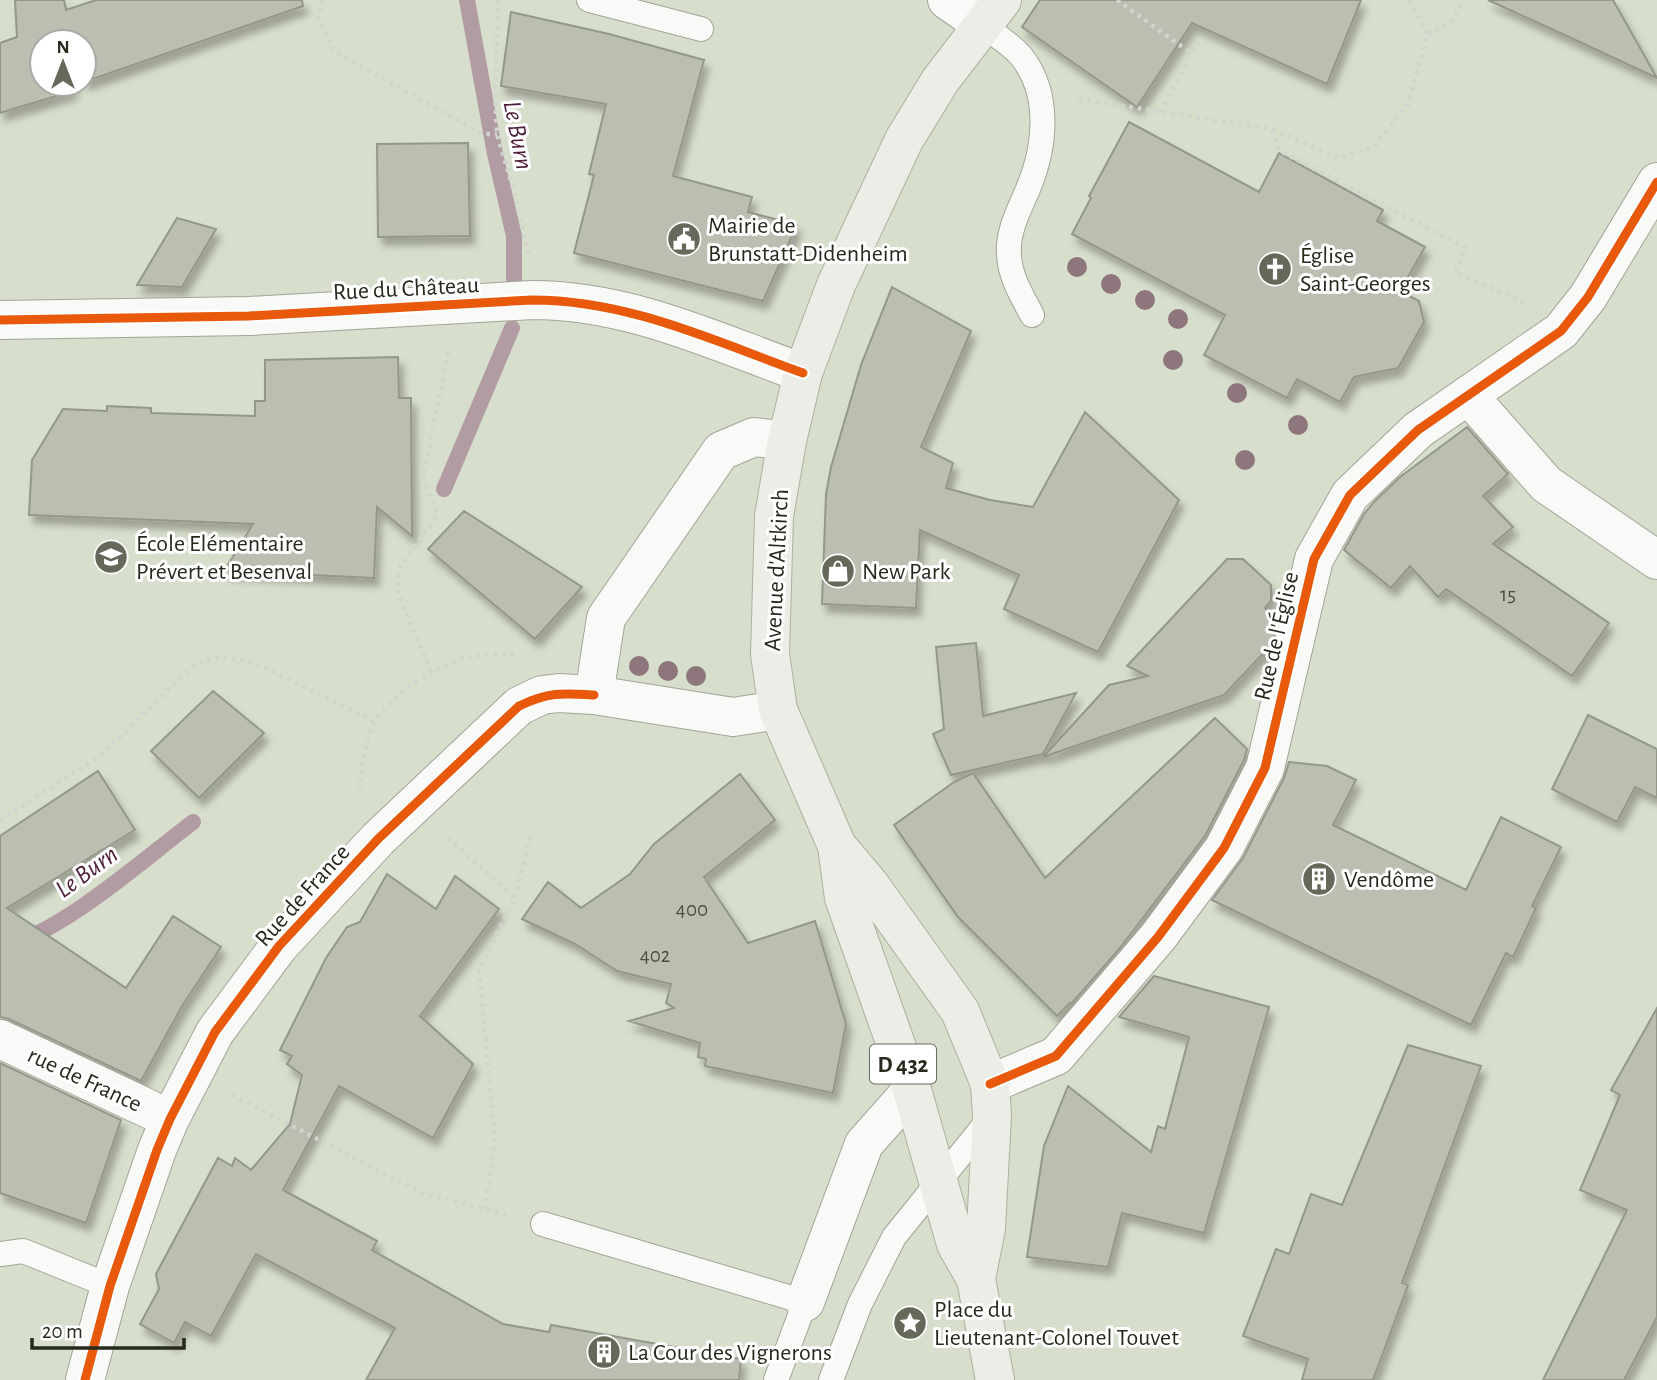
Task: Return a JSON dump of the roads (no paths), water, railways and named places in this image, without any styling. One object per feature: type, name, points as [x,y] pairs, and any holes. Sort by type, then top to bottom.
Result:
[{"type":"main road","name":"Avenue d'Altkirch","points":[[837,846],[778,710],[769,654],[774,516],[787,441],[803,373],[836,285],[904,140],[940,80],[993,13]]},
{"type":"main road","name":"D 432","points":[[837,846],[870,885],[960,1010],[991,1100],[986,1228],[976,1279]]},
{"type":"main road","name":"D 432","points":[[837,846],[844,898],[912,1090],[956,1244],[976,1279],[995,1380]]},
{"type":"street","points":[[947,0],[993,13]]},
{"type":"street","name":"Rue de l'Église","points":[[991,1100],[1056,1056],[1158,937],[1224,848],[1265,768],[1314,559],[1350,495],[1418,430],[1561,331],[1588,297],[1657,182]]},
{"type":"street","name":"Rue du Château","points":[[0,320],[249,316],[568,300],[646,315],[803,373]]},
{"type":"street","points":[[1468,395],[1546,484],[1657,560]]},
{"type":"street","points":[[594,695],[606,618],[721,451],[754,437],[787,441]]},
{"type":"street","name":"Rue de France","points":[[85,1380],[110,1286],[157,1150],[215,1032],[279,946],[378,839],[519,706],[542,695],[594,695],[733,717],[778,710]]},
{"type":"street","name":"rue de France","points":[[0,1039],[170,1119]]},
{"type":"street","points":[[805,1302],[864,1144],[912,1090]]},
{"type":"lane","points":[[589,0],[701,29]]},
{"type":"lane","points":[[993,13],[1032,72],[1039,92],[1043,135],[1040,157],[1010,232],[1009,255],[1012,275],[1032,315]]},
{"type":"lane","points":[[831,1380],[860,1304],[894,1237],[937,1182],[991,1100]]},
{"type":"lane","points":[[542,1224],[805,1302],[776,1380]]},
{"type":"lane","points":[[0,1254],[23,1251],[110,1286]]},
{"type":"waterway","name":"Le Burn","points":[[467,0],[495,154],[514,236],[514,280]]},
{"type":"waterway","name":"Le Burn","points":[[444,489],[512,328]]},
{"type":"waterway","name":"Le Burn","points":[[0,950],[52,926],[77,910],[193,822]]},
{"type":"place","name":"Mairie de Brunstatt-Didenheim","points":[[684,239]]},
{"type":"place","name":"Église Saint-Georges","points":[[1275,269]]},
{"type":"place","name":"École Elémentaire Prévert et Besenval","points":[[111,557]]},
{"type":"place","name":"New Park","points":[[838,571]]},
{"type":"place","name":"Vendôme","points":[[1319,879]]},
{"type":"place","name":"Place du Lieutenant-Colonel Touvet","points":[[910,1323]]},
{"type":"place","name":"La Cour des Vignerons","points":[[604,1352]]}]
